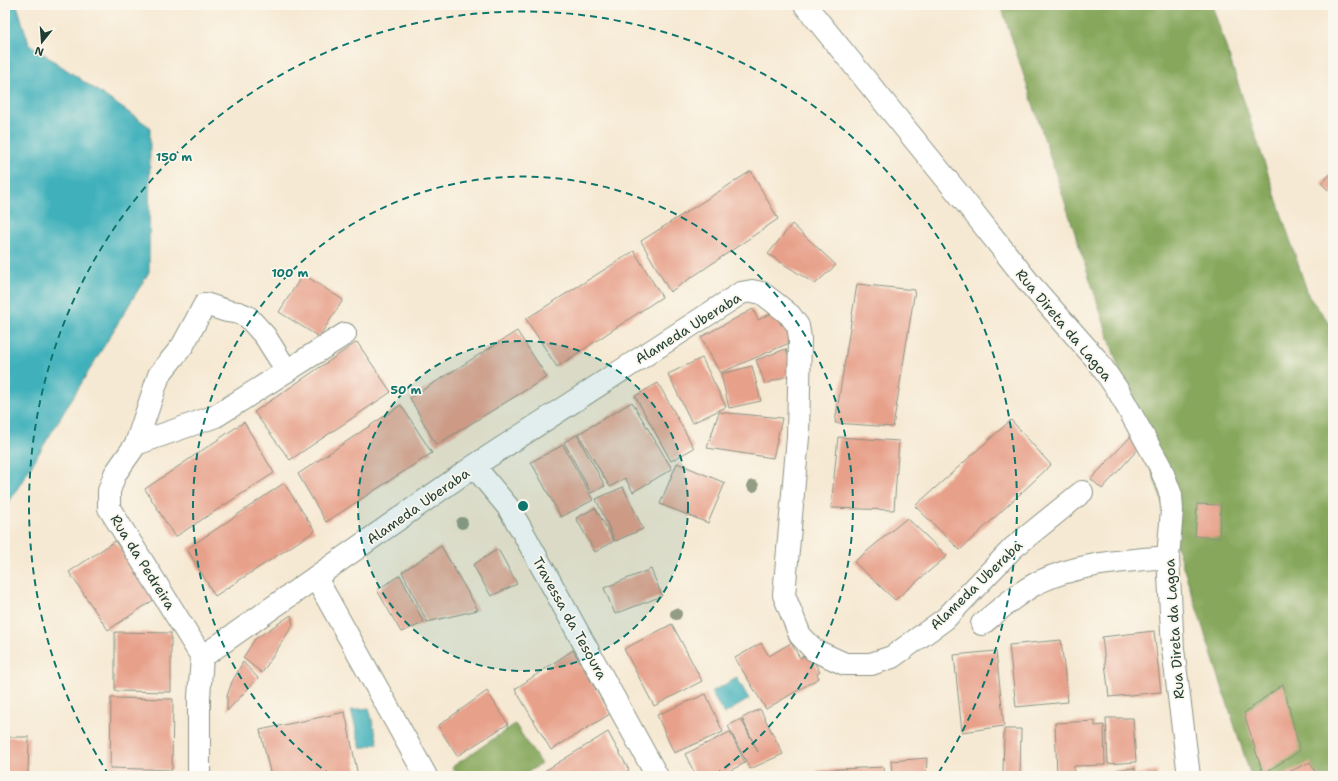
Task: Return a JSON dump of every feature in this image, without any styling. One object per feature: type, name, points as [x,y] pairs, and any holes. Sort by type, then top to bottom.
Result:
[{"type":"street","name":"Rua Direta da Lagoa","points":[[805,5],[1030,284],[1097,360],[1119,392],[1160,466],[1171,495],[1172,510],[1168,557],[1173,649],[1189,776]]},
{"type":"street","name":"Alameda Uberaba","points":[[202,657],[474,466],[741,293],[752,291],[762,293],[790,315],[798,326],[800,338],[798,436],[784,595],[800,635],[814,650],[845,664],[871,664],[892,657],[945,619],[1013,548],[1082,492]]},
{"type":"street","name":"Rua da Pedreira","points":[[202,657],[109,508],[109,491],[115,474],[136,444],[159,375],[183,345],[205,304],[239,313],[248,317],[265,336],[287,371]]},
{"type":"street","points":[[136,444],[216,416],[345,334]]},
{"type":"street","name":"Travessa da Tesoura","points":[[474,466],[508,507],[520,527],[657,776]]},
{"type":"street","points":[[982,624],[1013,598],[1039,582],[1075,569],[1117,561],[1168,557]]},
{"type":"street","points":[[316,578],[426,776]]},
{"type":"street","points":[[198,776],[199,697],[202,657]]},
{"type":"green space","points":[[1001,5],[1212,5],[1309,297],[1333,327],[1333,776],[1251,776]]},
{"type":"green space","points":[[515,724],[541,764],[521,776],[459,776],[452,767]]},
{"type":"water","points":[[5,5],[17,5],[29,44],[150,127],[149,272],[5,509]]},
{"type":"water","points":[[737,678],[749,699],[724,714],[711,692]]},
{"type":"water","points":[[369,708],[378,743],[361,749],[351,710]]},
{"type":"building","points":[[751,171],[778,219],[670,292],[641,241]]},
{"type":"building","points":[[1333,172],[1333,195],[1321,183]]},
{"type":"building","points":[[792,224],[836,265],[815,284],[768,254]]},
{"type":"building","points":[[634,251],[662,297],[557,367],[526,319]]},
{"type":"building","points":[[303,274],[343,300],[319,337],[279,312]]},
{"type":"building","points":[[857,284],[915,290],[893,427],[835,423]]},
{"type":"building","points":[[753,309],[758,320],[776,311],[781,325],[788,322],[794,341],[720,373],[701,337]]},
{"type":"building","points":[[517,331],[547,377],[436,445],[410,398]]},
{"type":"building","points":[[357,342],[391,392],[290,460],[254,412]]},
{"type":"building","points":[[786,349],[795,373],[765,384],[756,360]]},
{"type":"building","points":[[702,358],[726,407],[692,423],[668,374]]},
{"type":"building","points":[[752,366],[761,401],[729,408],[721,374]]},
{"type":"building","points":[[658,383],[694,448],[671,461],[635,396]]},
{"type":"building","points":[[632,402],[672,469],[633,492],[625,478],[610,487],[578,434]]},
{"type":"building","points":[[401,405],[432,453],[326,522],[298,474]]},
{"type":"building","points":[[719,412],[782,418],[773,458],[707,448]]},
{"type":"building","points":[[1011,420],[1051,465],[960,550],[915,506]]},
{"type":"building","points":[[244,422],[274,473],[175,537],[145,489]]},
{"type":"building","points":[[577,435],[605,486],[591,493],[564,442]]},
{"type":"building","points":[[1132,435],[1140,447],[1102,489],[1091,479]]},
{"type":"building","points":[[838,437],[899,441],[894,510],[831,508]]},
{"type":"building","points":[[563,445],[593,500],[561,517],[531,462]]},
{"type":"building","points":[[677,463],[725,483],[708,523],[660,504]]},
{"type":"building","points":[[284,483],[315,531],[215,596],[187,549]]},
{"type":"building","points":[[623,487],[643,529],[615,541],[596,499]]},
{"type":"building","points":[[1197,504],[1221,505],[1219,538],[1195,536]]},
{"type":"building","points":[[595,508],[614,541],[595,552],[576,518]]},
{"type":"building","points":[[907,518],[947,556],[895,600],[854,562]]},
{"type":"building","points":[[115,541],[155,599],[108,630],[69,572]]},
{"type":"building","points":[[441,546],[478,610],[427,622],[402,572]]},
{"type":"building","points":[[498,549],[517,584],[491,596],[473,565]]},
{"type":"building","points":[[651,569],[662,596],[615,614],[604,588]]},
{"type":"building","points":[[400,575],[424,623],[401,632],[377,590]]},
{"type":"building","points":[[291,615],[293,625],[262,673],[243,658],[255,639]]},
{"type":"building","points":[[672,624],[702,681],[654,706],[624,649]]},
{"type":"building","points":[[1154,631],[1161,692],[1109,697],[1102,637]]},
{"type":"building","points":[[115,632],[171,633],[171,692],[115,691]]},
{"type":"building","points":[[1061,640],[1068,702],[1016,707],[1009,645]]},
{"type":"building","points":[[761,643],[769,656],[791,643],[800,658],[809,653],[820,672],[817,674],[819,678],[766,709],[735,658]]},
{"type":"building","points":[[573,650],[610,714],[551,750],[515,689]]},
{"type":"building","points":[[996,651],[1004,726],[962,732],[954,655]]},
{"type":"building","points":[[243,662],[258,678],[227,711],[227,696],[232,682]]},
{"type":"building","points":[[1283,684],[1300,751],[1263,774],[1244,713]]},
{"type":"building","points":[[487,691],[508,724],[457,756],[438,726]]},
{"type":"building","points":[[706,694],[723,732],[674,753],[657,715]]},
{"type":"building","points":[[111,698],[173,699],[172,770],[110,768]]},
{"type":"building","points":[[760,709],[783,754],[750,769],[728,726],[741,719],[758,752],[742,718]]},
{"type":"building","points":[[345,712],[358,776],[271,776],[260,730]]},
{"type":"building","points":[[1106,718],[1133,718],[1136,762],[1108,764]]},
{"type":"building","points":[[1095,721],[1095,726],[1104,725],[1105,765],[1074,766],[1074,776],[1057,776],[1055,723]]},
{"type":"building","points":[[1004,729],[1021,729],[1020,776],[1003,776]]},
{"type":"building","points":[[608,732],[629,770],[617,776],[545,776],[543,772]]},
{"type":"building","points":[[730,732],[745,763],[719,776],[696,776],[685,754]]},
{"type":"building","points":[[5,737],[29,737],[28,776],[5,776]]},
{"type":"building","points":[[927,758],[926,776],[892,776],[891,761]]},
{"type":"building","points":[[1310,762],[1317,776],[1280,776]]},
{"type":"building","points":[[884,767],[885,776],[817,776],[817,770]]},
{"type":"building","points":[[1135,768],[1135,776],[1116,776],[1115,770]]},
{"type":"building","points":[[1157,771],[1158,776],[1136,776],[1136,774]]},
{"type":"building","points":[[1115,772],[1115,776],[1079,776],[1079,774]]}]
